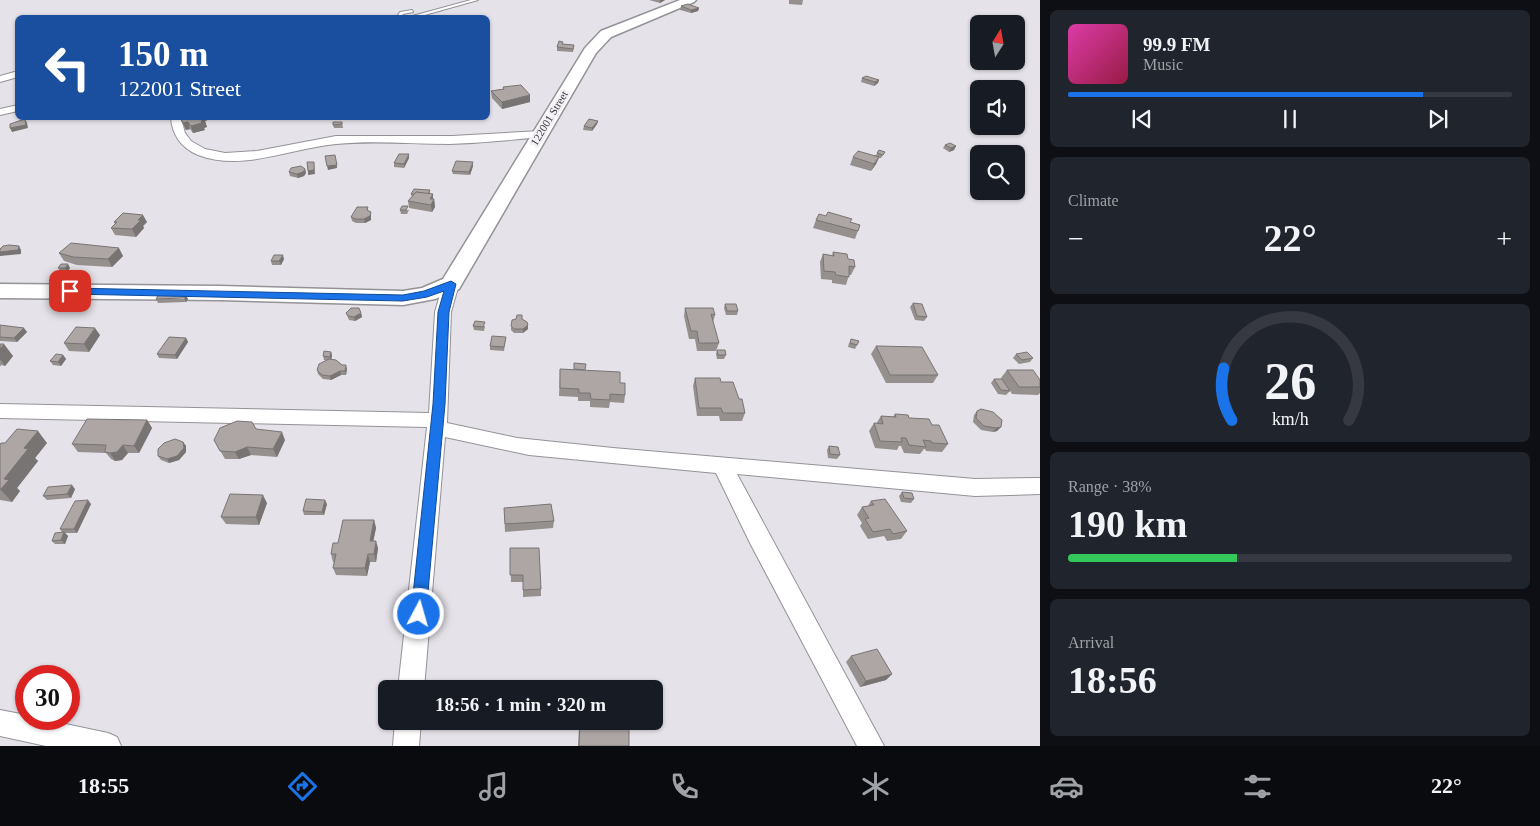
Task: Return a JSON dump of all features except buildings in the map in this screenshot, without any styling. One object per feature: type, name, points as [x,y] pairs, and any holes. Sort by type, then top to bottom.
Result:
[{"type":"street","name":"122001 Street","points":[[412,680],[437,424],[443,312],[451,284],[486,221],[541,134],[579,67],[601,38],[613,30],[690,0]]},
{"type":"street","points":[[0,79],[15,75]]},
{"type":"street","points":[[0,112],[15,109]]},
{"type":"street","points":[[176,120],[179,134],[187,143],[201,152],[225,157],[248,156],[336,140],[452,140],[541,134]]},
{"type":"street","points":[[0,290],[200,292],[403,298],[427,294],[451,284]]},
{"type":"street","points":[[0,411],[437,424],[486,440],[528,446],[723,466],[989,489],[1040,486]]},
{"type":"street","points":[[723,466],[758,536],[871,746]]},
{"type":"street","points":[[0,723],[108,746]]},
{"type":"street","points":[[406,746],[407,730]]},
{"type":"lane","points":[[418,15],[476,0]]},
{"type":"lane","points":[[400,15],[429,6]]},
{"type":"route","points":[[70,291],[403,298],[427,294],[451,284],[443,312],[439,404],[419,614]]}]
